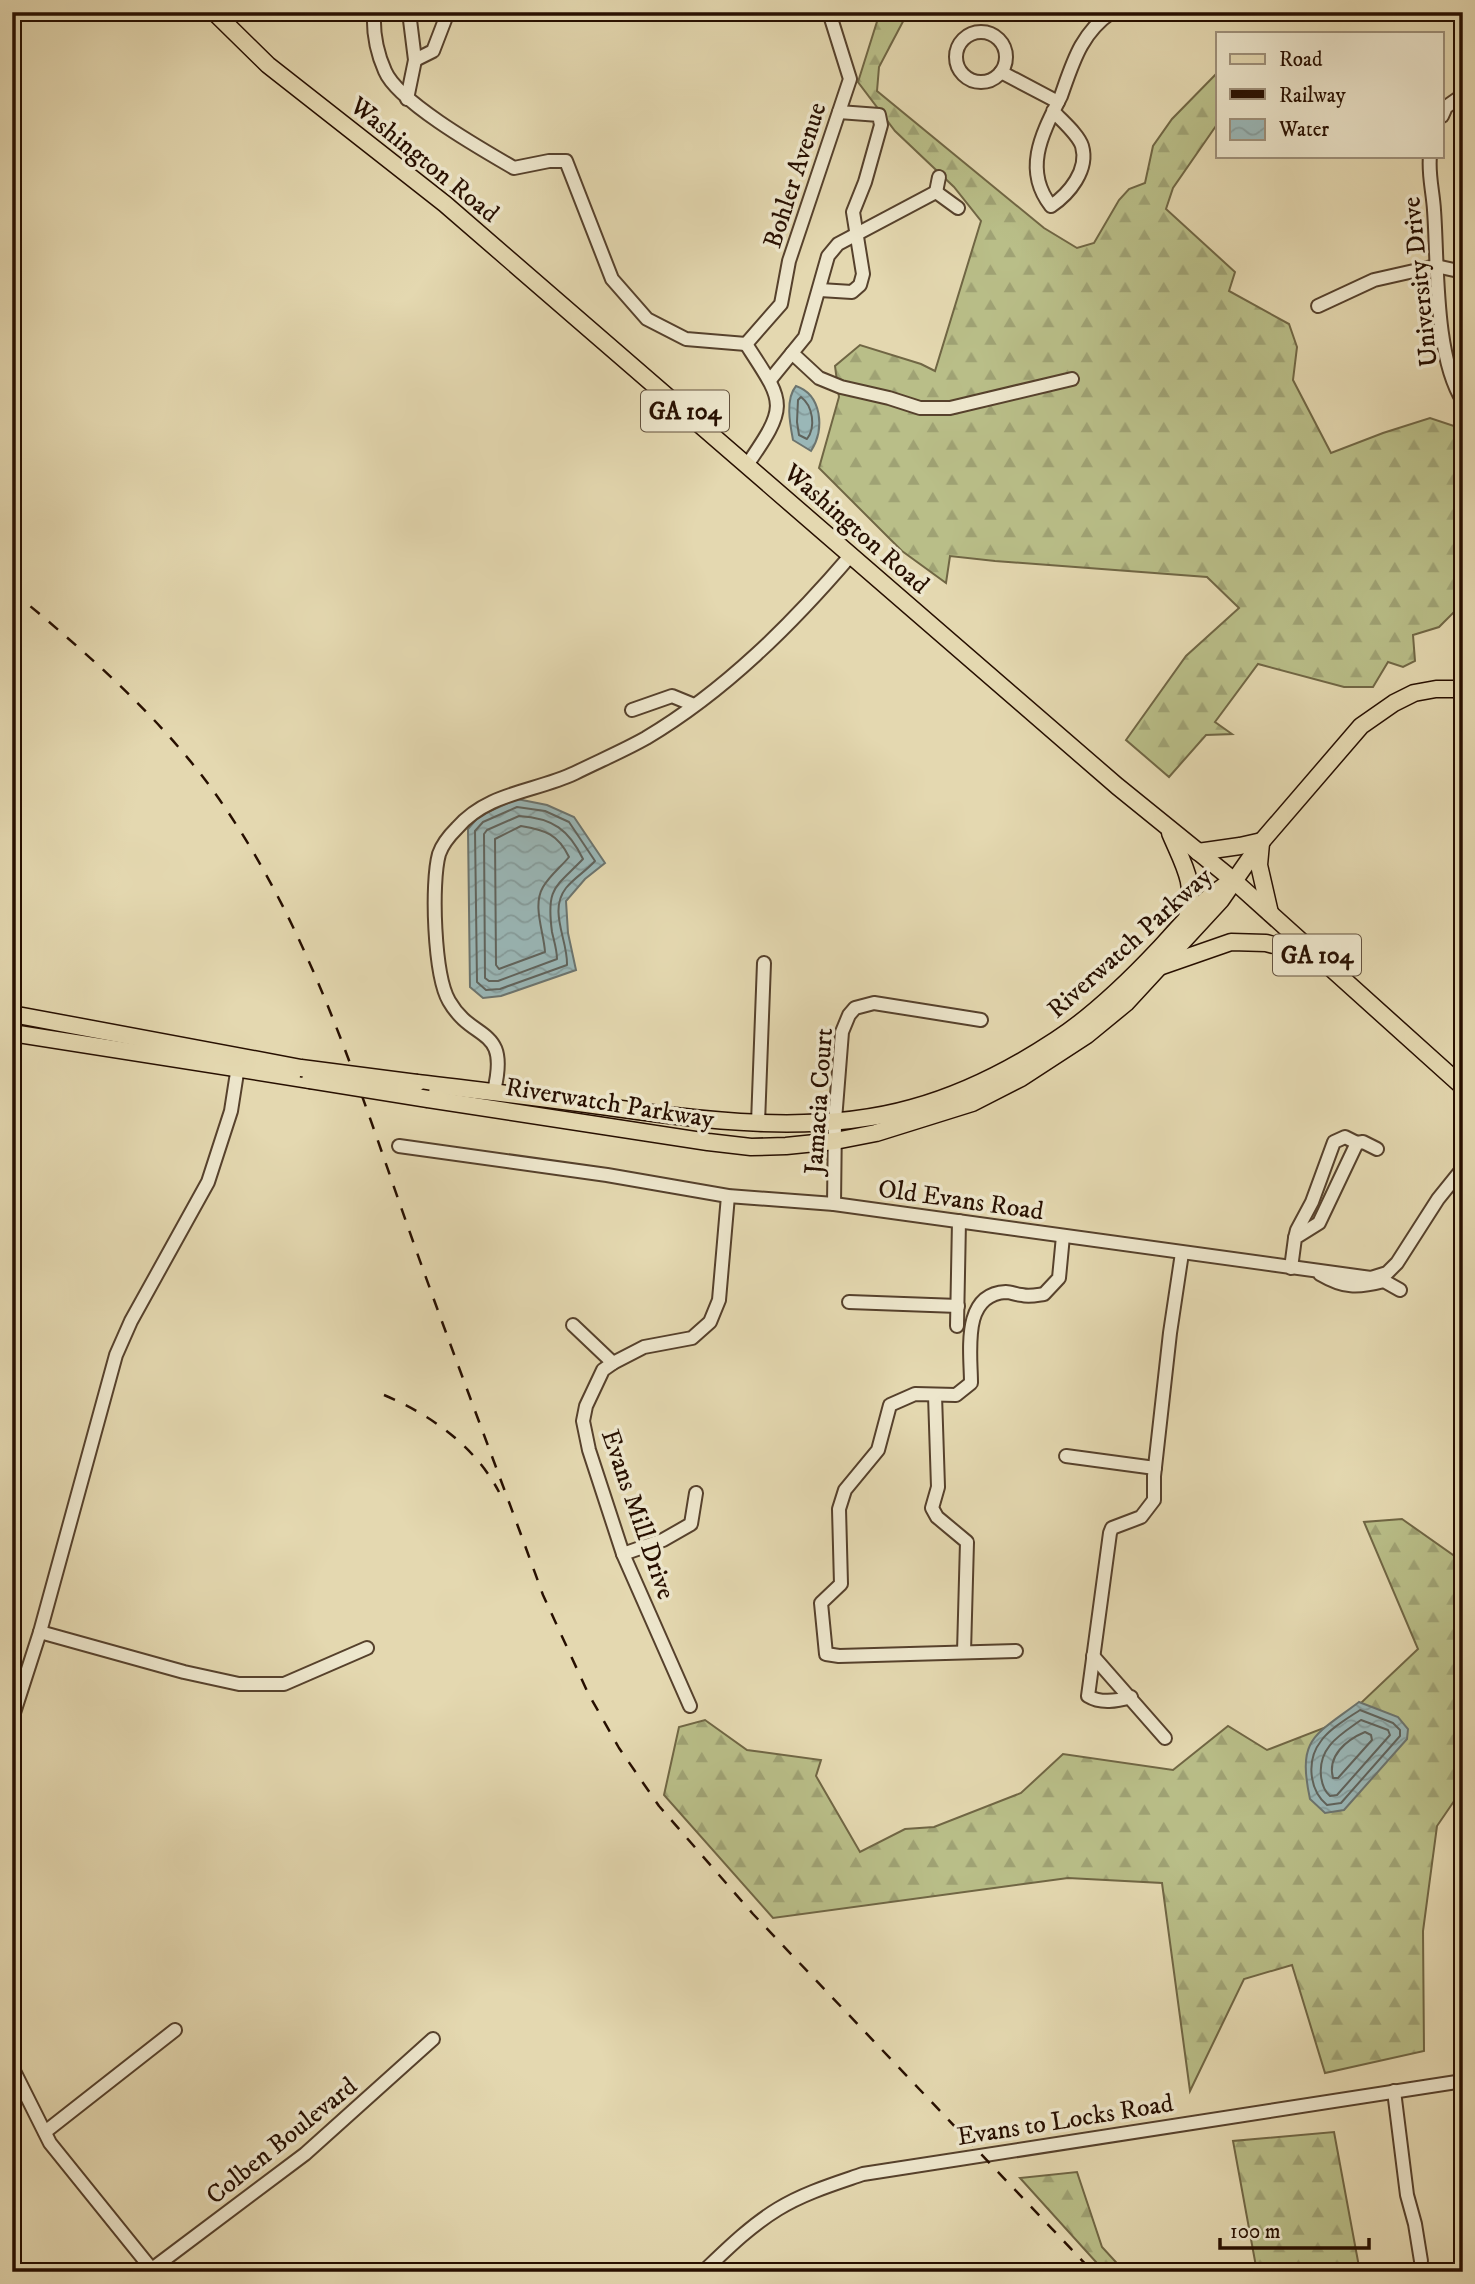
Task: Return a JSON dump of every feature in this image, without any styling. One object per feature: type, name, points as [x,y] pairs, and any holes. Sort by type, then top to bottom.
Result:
[{"type":"main road","name":"Washington Road","points":[[214,12],[268,65],[445,204],[1167,828],[1233,880],[1463,1087]]},
{"type":"main road","points":[[1233,880],[1262,841],[1360,726],[1394,702],[1414,693],[1436,689],[1463,689]]},
{"type":"main road","points":[[1167,828],[1190,885],[1192,897],[1187,919]]},
{"type":"main road","points":[[1198,852],[1262,841]]},
{"type":"main road","points":[[1262,841],[1259,865],[1270,914]]},
{"type":"main road","name":"Riverwatch Parkway","points":[[306,1074],[494,1091],[695,1119],[758,1123],[835,1120],[913,1108],[992,1077],[1059,1038],[1124,985],[1212,892],[1233,880]]},
{"type":"main road","name":"Riverwatch Parkway","points":[[12,1033],[238,1063],[428,1099],[708,1142],[751,1147],[835,1141],[931,1118],[996,1092],[1087,1035],[1126,1003],[1160,967],[1222,901],[1233,880]]},
{"type":"main road","points":[[1160,967],[1231,942],[1266,943],[1303,951],[1320,958]]},
{"type":"main road","name":"Riverwatch Parkway","points":[[12,1014],[238,1063]]},
{"type":"street","points":[[374,12],[373,28],[385,73],[407,99],[514,168],[550,161],[566,161],[612,279],[647,319],[687,339],[746,344],[770,380],[777,400],[776,419],[747,465]]},
{"type":"street","points":[[407,99],[415,60],[409,12]]},
{"type":"street","points":[[415,60],[433,51],[448,12]]},
{"type":"street","name":"Bohler Avenue","points":[[746,344],[781,304],[789,261],[850,79],[829,12]]},
{"type":"street","points":[[1001,72],[1056,107],[1081,144],[1083,162],[1077,178],[1061,200],[1051,206],[1043,196],[1037,177],[1039,141],[1056,107],[1077,52],[1096,23],[1112,12]]},
{"type":"street","points":[[988,33],[995,36],[1005,49],[1005,65],[1001,72],[988,82],[971,80],[959,69],[957,53],[960,45],[971,34],[988,33]]},
{"type":"street","points":[[1444,112],[1463,95]]},
{"type":"street","points":[[820,290],[852,292],[860,285],[863,274],[853,212],[865,183],[881,125],[878,116],[839,112]]},
{"type":"street","name":"University Drive","points":[[1430,158],[1443,335],[1454,387],[1463,401]]},
{"type":"street","points":[[936,192],[939,177]]},
{"type":"street","points":[[770,380],[805,337],[828,256],[838,244],[936,192]]},
{"type":"street","points":[[936,192],[957,208]]},
{"type":"street","points":[[1318,306],[1374,280],[1436,266],[1463,272]]},
{"type":"street","points":[[792,353],[819,378],[841,387],[920,408],[950,408],[1072,379]]},
{"type":"street","points":[[494,1091],[498,1053],[494,1044],[456,1011],[442,984],[436,923],[436,885],[439,853],[450,835],[465,818],[482,806],[567,777],[622,751],[674,720],[734,675],[810,604],[851,555]]},
{"type":"street","points":[[632,710],[672,696],[694,705]]},
{"type":"street","points":[[758,1123],[764,963]]},
{"type":"street","name":"Jamacia Court","points":[[834,1204],[835,1120],[842,1032],[845,1022],[855,1008],[863,1004],[885,1004],[981,1020]]},
{"type":"street","points":[[12,1719],[40,1632],[116,1355],[131,1321],[208,1182],[231,1111],[238,1063]]},
{"type":"street","points":[[1291,1268],[1297,1230],[1312,1202],[1334,1142],[1345,1137],[1377,1149]]},
{"type":"street","points":[[1296,1238],[1319,1223],[1357,1143]]},
{"type":"street","name":"Old Evans Road","points":[[399,1146],[607,1175],[728,1196],[834,1204],[1371,1278],[1387,1273],[1397,1263],[1438,1199],[1463,1168]]},
{"type":"street","name":"Evans Mill Drive","points":[[690,1706],[623,1554],[589,1450],[583,1420],[586,1406],[603,1370],[645,1347],[692,1338],[710,1322],[719,1300],[728,1196]]},
{"type":"street","points":[[957,1326],[959,1221]]},
{"type":"street","points":[[1016,1651],[839,1656],[826,1654],[821,1603],[841,1584],[839,1509],[845,1490],[878,1450],[890,1405],[900,1398],[915,1394],[956,1395],[971,1383],[971,1321],[977,1308],[991,1296],[1007,1292],[1025,1296],[1044,1294],[1059,1278],[1063,1236]]},
{"type":"street","points":[[1131,1697],[1114,1701],[1088,1696],[1110,1533],[1112,1528],[1142,1517],[1154,1500],[1170,1333],[1182,1252]]},
{"type":"street","points":[[1317,1272],[1339,1285],[1368,1285],[1384,1281],[1400,1290]]},
{"type":"street","points":[[849,1303],[958,1306]]},
{"type":"street","points":[[573,1325],[613,1363]]},
{"type":"street","points":[[936,1395],[938,1487],[932,1508],[937,1517],[967,1542],[964,1652]]},
{"type":"street","points":[[1066,1456],[1155,1468]]},
{"type":"street","points":[[623,1554],[663,1540],[691,1524],[696,1493]]},
{"type":"street","points":[[40,1632],[184,1672],[239,1684],[284,1684],[367,1648]]},
{"type":"street","points":[[1093,1656],[1165,1738]]},
{"type":"street","points":[[45,2132],[176,2030]]},
{"type":"street","name":"Colben Boulevard","points":[[153,2271],[305,2154],[433,2039]]},
{"type":"street","points":[[12,2067],[50,2143],[153,2271]]},
{"type":"street","name":"Evans to Locks Road","points":[[702,2272],[731,2245],[778,2209],[815,2191],[863,2174],[1463,2081]]},
{"type":"street","points":[[1394,2091],[1407,2195],[1421,2261]]},
{"type":"green space","points":[[880,12],[908,12],[879,67],[877,91],[1044,228],[1077,248],[1094,243],[1119,200],[1129,189],[1145,183],[1153,146],[1172,119],[1216,74],[1216,126],[1173,188],[1166,209],[1235,272],[1229,291],[1289,324],[1297,347],[1293,380],[1331,453],[1430,418],[1463,429],[1463,621],[1453,613],[1439,627],[1413,635],[1415,661],[1403,667],[1388,662],[1373,687],[1344,687],[1258,664],[1215,722],[1232,734],[1206,735],[1169,777],[1126,740],[1186,656],[1239,608],[1207,577],[950,556],[946,583],[902,551],[819,468],[839,397],[835,366],[860,345],[935,371],[981,221],[954,187],[895,131],[858,82]]},
{"type":"green space","points":[[1402,1519],[1463,1562],[1463,1788],[1437,1826],[1423,1931],[1424,2051],[1325,2073],[1292,1965],[1244,1979],[1190,2091],[1162,1883],[1068,1878],[773,1918],[664,1795],[679,1727],[705,1720],[747,1750],[821,1760],[816,1776],[860,1852],[905,1829],[934,1827],[1021,1793],[1063,1754],[1173,1770],[1228,1726],[1267,1750],[1342,1721],[1418,1649],[1364,1522]]},
{"type":"green space","points":[[1334,2132],[1360,2272],[1257,2272],[1233,2141]]},
{"type":"green space","points":[[1077,2172],[1102,2247],[1125,2272],[1105,2272],[1020,2178]]},
{"type":"water","points":[[796,386],[805,390],[816,405],[818,433],[811,451],[793,440],[789,405]]},
{"type":"water","points":[[517,799],[547,805],[574,817],[605,863],[585,879],[566,901],[568,933],[576,970],[501,996],[483,998],[470,987],[468,829],[479,816]]},
{"type":"water","points":[[1359,1702],[1398,1717],[1408,1729],[1407,1739],[1344,1810],[1325,1813],[1310,1799],[1306,1763],[1308,1750],[1320,1732]]},
{"type":"railway","points":[[12,591],[113,679],[160,726],[203,777],[239,828],[270,882],[298,938],[346,1053],[543,1595],[588,1693],[619,1748],[659,1806],[753,1914],[1093,2272]]},
{"type":"railway","points":[[384,1395],[435,1422],[450,1434],[478,1460],[499,1492]]}]
